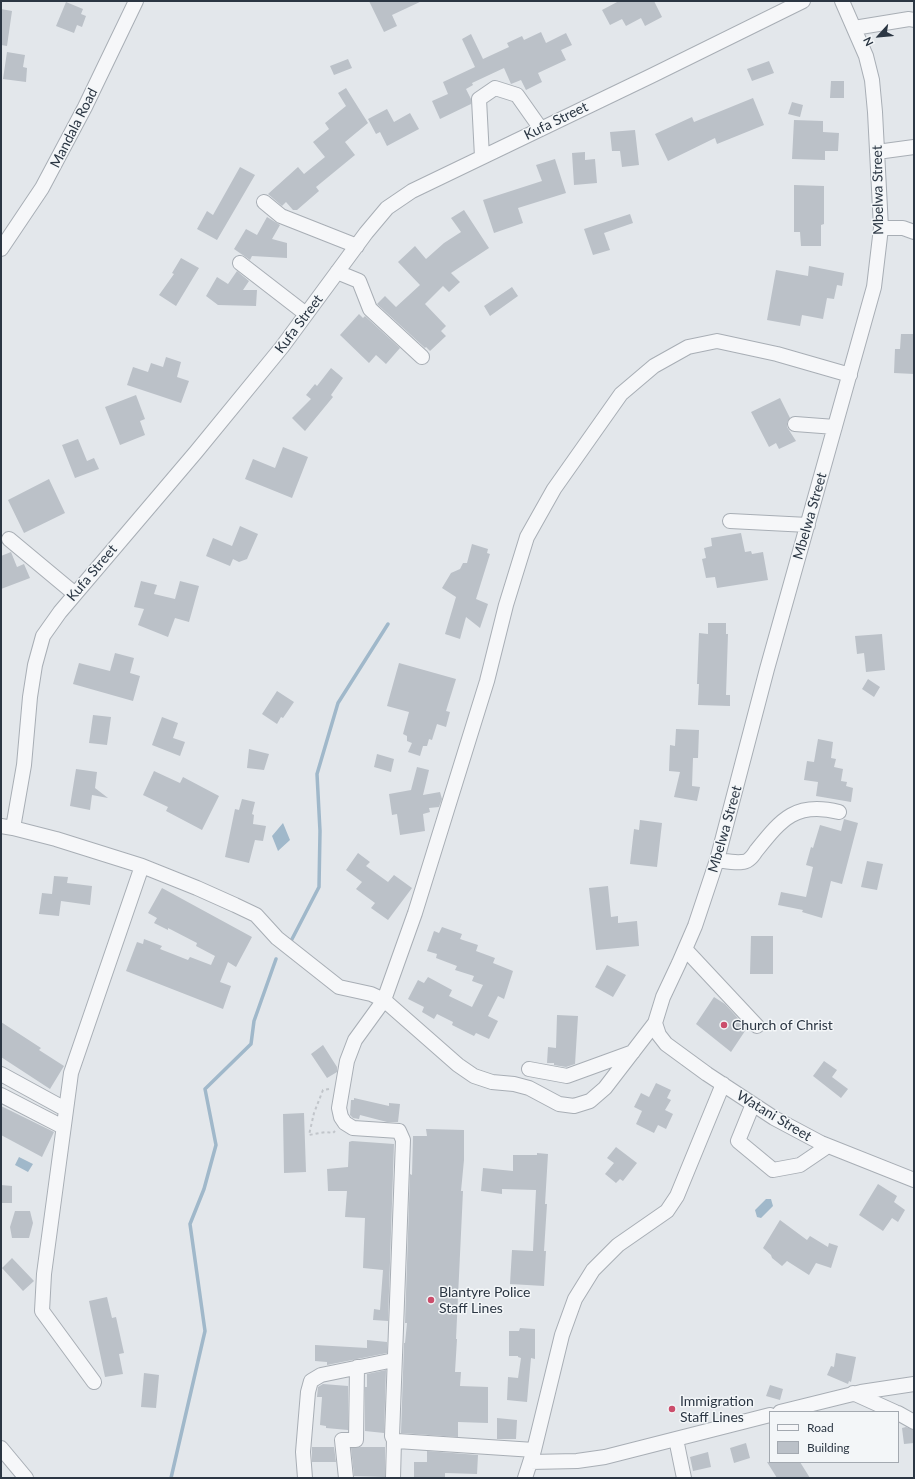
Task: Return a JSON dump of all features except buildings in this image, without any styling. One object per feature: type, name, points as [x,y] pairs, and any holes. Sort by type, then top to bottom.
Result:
[{"type":"street","name":"Mandala Road","points":[[1,249],[42,188],[85,107],[136,1]]},
{"type":"street","name":"Kufa Street","points":[[7,827],[24,765],[30,697],[35,665],[43,636],[60,612],[196,452],[282,347],[337,272],[387,208],[412,191],[803,1]]},
{"type":"street","name":"Mbelwa Street","points":[[655,1023],[663,997],[685,949],[718,860],[767,670],[874,287],[881,228],[872,80],[866,56],[842,1]]},
{"type":"street","points":[[854,28],[909,18],[914,20]]},
{"type":"street","points":[[482,157],[479,99],[495,88],[518,95],[541,129]]},
{"type":"street","points":[[877,152],[914,147]]},
{"type":"street","points":[[264,202],[281,216],[357,246]]},
{"type":"street","points":[[881,228],[903,228],[914,232]]},
{"type":"street","points":[[240,263],[306,314]]},
{"type":"street","points":[[337,272],[359,281],[370,309],[422,357]]},
{"type":"street","points":[[392,1478],[394,1440],[392,1436],[394,1360],[403,1140],[399,1131],[353,1128],[345,1123],[341,1117],[339,1108],[342,1086],[347,1061],[355,1040],[384,1000],[415,913],[487,681],[506,605],[527,537],[554,489],[621,394],[654,366],[688,347],[717,341],[777,354],[850,375]]},
{"type":"street","points":[[795,424],[835,427]]},
{"type":"street","points":[[730,521],[808,525]]},
{"type":"street","points":[[9,539],[75,594]]},
{"type":"street","points":[[718,860],[743,862],[750,859],[780,822],[794,814],[807,810],[830,810],[839,812]]},
{"type":"street","points":[[7,827],[56,839],[142,866],[197,888],[256,915],[277,938],[339,987],[372,994],[384,1000],[458,1065],[474,1076],[492,1082],[514,1084],[529,1088],[559,1104],[574,1106],[590,1101],[605,1088],[655,1023]]},
{"type":"street","points":[[94,1382],[42,1311],[44,1274],[71,1073],[142,866]]},
{"type":"street","points":[[685,949],[757,1026]]},
{"type":"street","name":"Watani Street","points":[[655,1023],[659,1035],[666,1044],[774,1118],[828,1146],[914,1180]]},
{"type":"street","points":[[529,1069],[567,1076],[633,1052]]},
{"type":"street","points":[[1,1074],[65,1109]]},
{"type":"street","points":[[525,1478],[532,1456],[562,1335],[575,1298],[593,1270],[618,1245],[662,1215],[671,1206],[677,1196],[723,1084]]},
{"type":"street","points":[[1,1095],[63,1127]]},
{"type":"street","points":[[753,1104],[738,1141],[773,1170],[800,1165],[828,1146]]},
{"type":"street","points":[[305,1478],[303,1452],[308,1392],[311,1381],[321,1375],[394,1360]]},
{"type":"street","points":[[346,1478],[342,1440],[356,1440],[357,1367]]},
{"type":"street","points":[[784,1411],[853,1394],[914,1384]]},
{"type":"street","points":[[853,1394],[893,1411]]},
{"type":"street","points":[[899,1414],[914,1422]]},
{"type":"street","points":[[394,1440],[577,1461],[605,1458],[769,1415]]},
{"type":"street","points":[[676,1439],[684,1478]]},
{"type":"street","points":[[1,1448],[26,1478]]},
{"type":"path","points":[[342,1086],[323,1090],[314,1113],[309,1135],[326,1132],[333,1133],[345,1123]]},
{"type":"water","points":[[283,823],[290,840],[278,851],[272,836]]},
{"type":"water","points":[[19,1157],[33,1164],[28,1172],[15,1165]]},
{"type":"water","points":[[766,1199],[771,1199],[773,1206],[761,1218],[757,1217],[755,1210]]},
{"type":"waterway","points":[[291,941],[319,887],[320,831],[317,774],[338,703],[388,624]]},
{"type":"waterway","points":[[171,1478],[205,1331],[190,1224],[204,1189],[216,1145],[205,1089],[251,1044],[254,1021],[276,959]]},
{"type":"place","name":"Church of Christ","points":[[724,1025]]},
{"type":"place","name":"Blantyre Police Staff Lines","points":[[431,1300]]},
{"type":"place","name":"Immigration Staff Lines","points":[[672,1409]]}]
